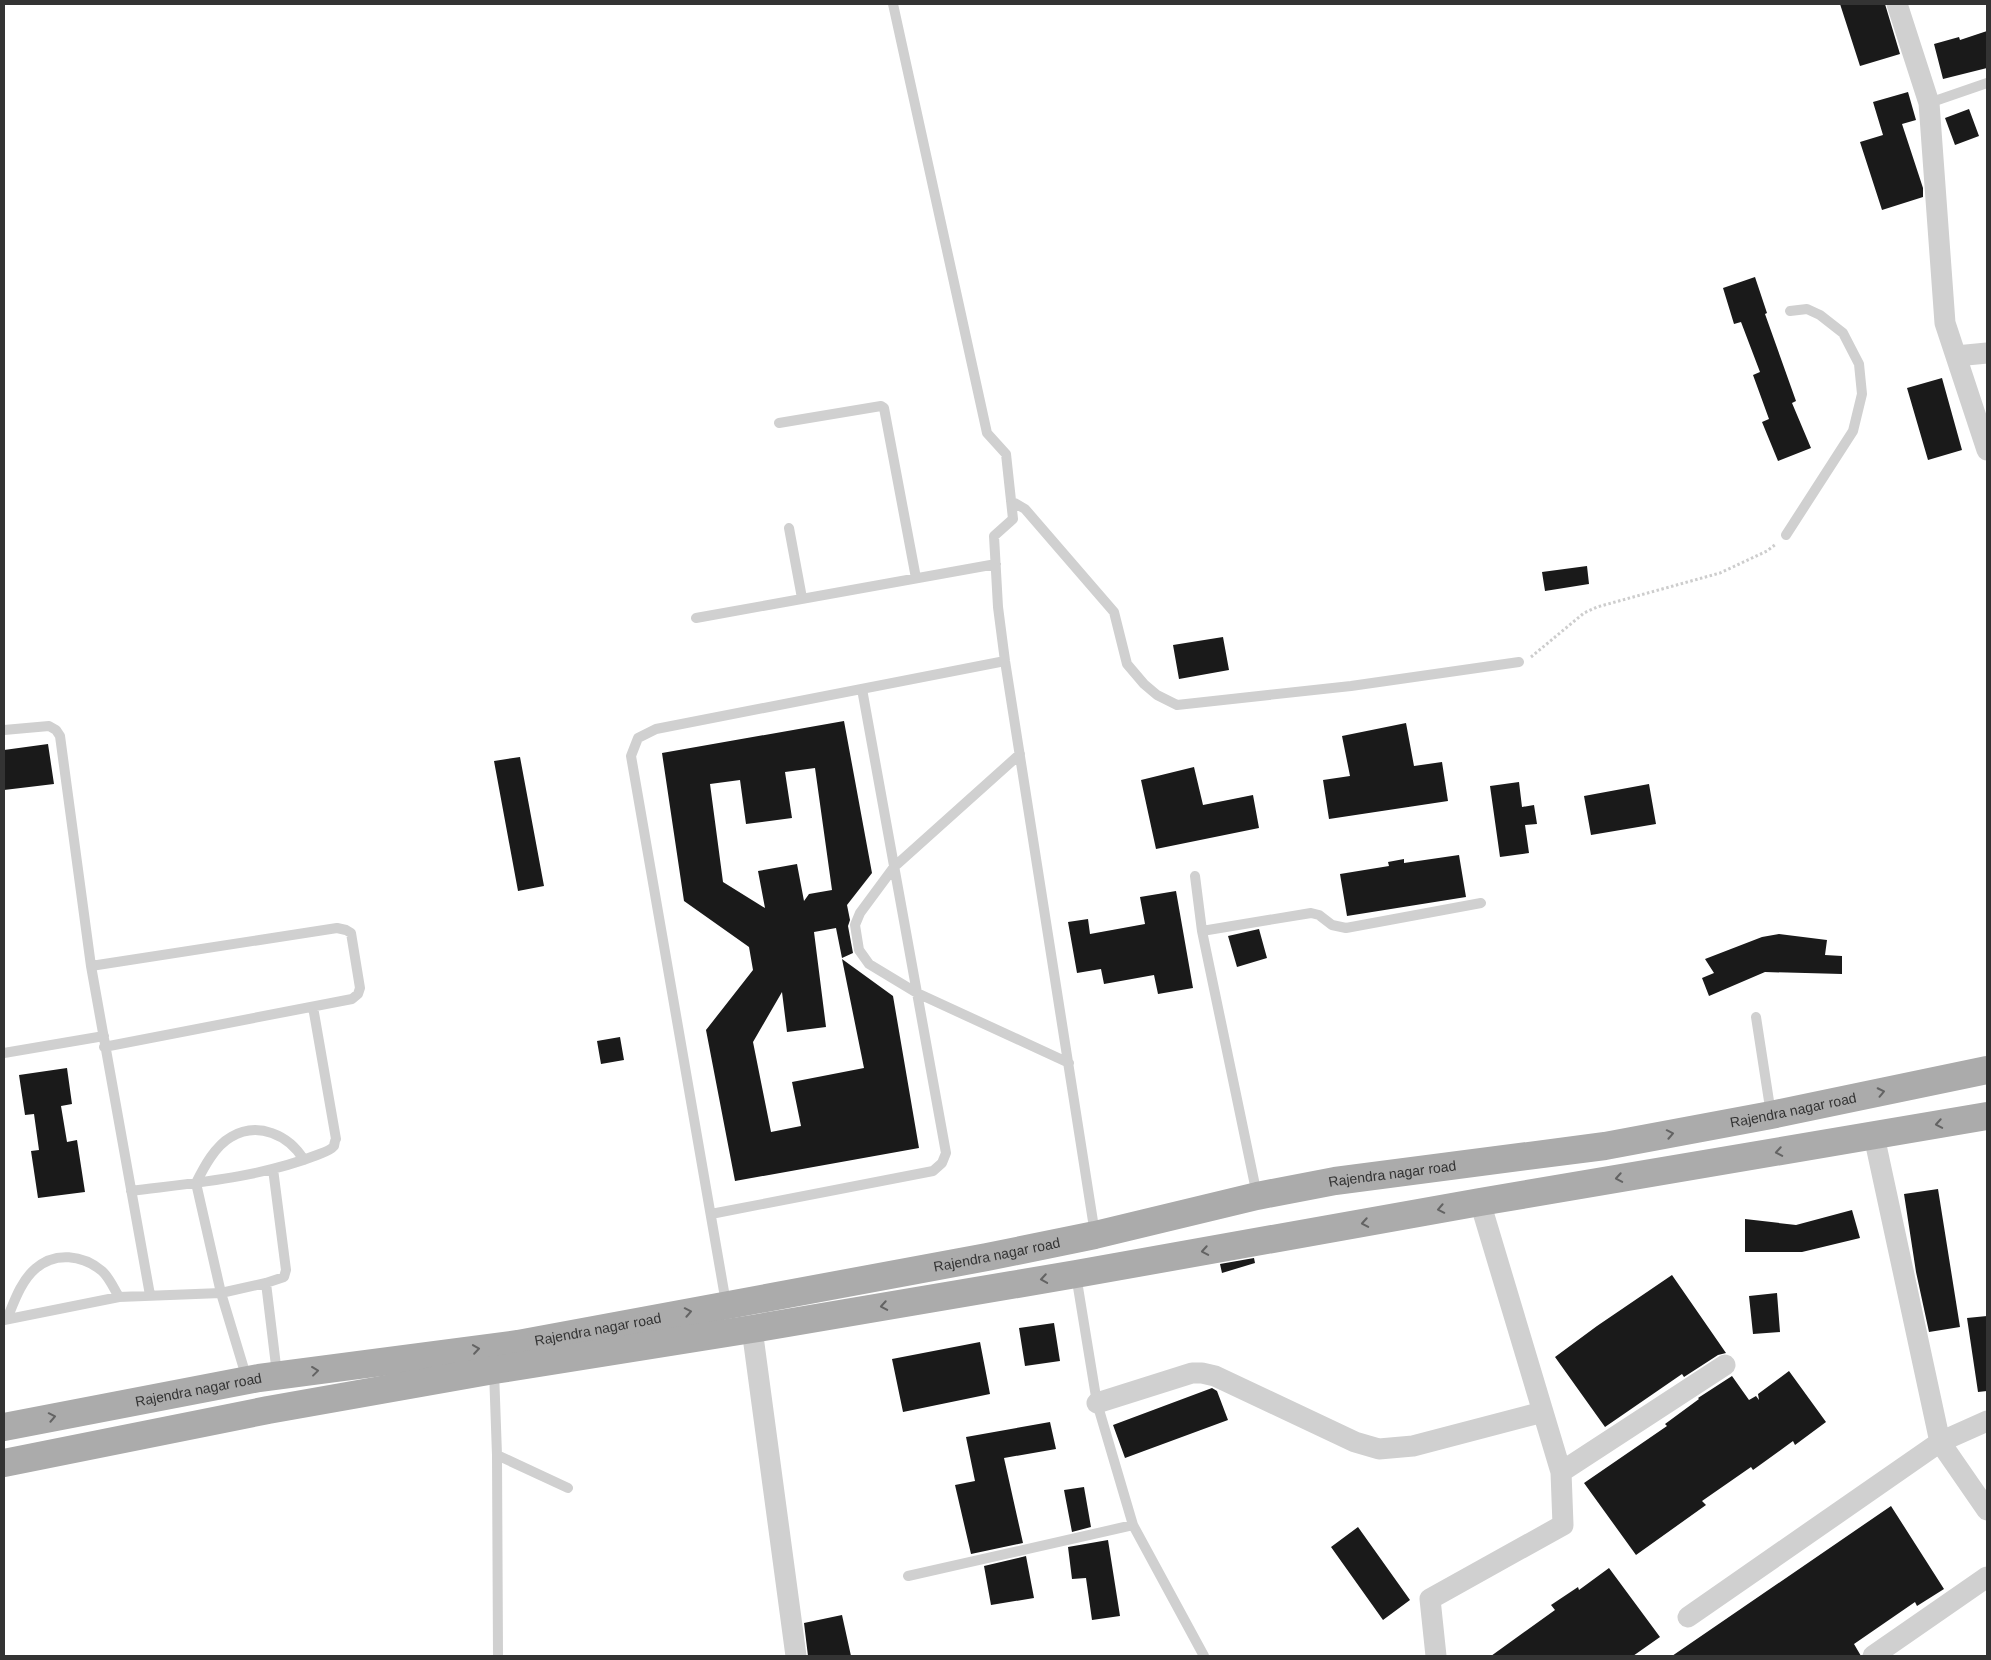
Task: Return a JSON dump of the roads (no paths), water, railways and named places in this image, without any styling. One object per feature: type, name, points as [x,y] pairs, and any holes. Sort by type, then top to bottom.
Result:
[{"type":"main road","name":"Rajendra nagar road","points":[[4,1426],[248,1380],[518,1344],[987,1257],[1096,1235],[1257,1196],[1335,1181],[1605,1146],[1771,1115],[1987,1070]]},
{"type":"main road","name":"Rajendra nagar road","points":[[4,1463],[268,1410],[494,1370],[752,1329],[1076,1274],[1480,1202],[1987,1116]]},
{"type":"main road","points":[[987,1257],[992,1287]]},
{"type":"street","points":[[1898,4],[1929,104],[1945,322],[1987,450]]},
{"type":"street","points":[[1956,356],[1987,353]]},
{"type":"street","points":[[1874,1136],[1940,1442],[1987,1510]]},
{"type":"street","points":[[1436,1656],[1430,1599],[1563,1525],[1561,1472],[1480,1202]]},
{"type":"street","points":[[752,1329],[796,1656]]},
{"type":"street","points":[[1561,1472],[1725,1365]]},
{"type":"street","points":[[1097,1403],[1192,1373],[1202,1373],[1215,1376],[1355,1442],[1379,1449],[1413,1446],[1544,1412]]},
{"type":"street","points":[[1688,1617],[1940,1442],[1987,1421]]},
{"type":"street","points":[[1874,1656],[1987,1577]]},
{"type":"lane","points":[[893,4],[987,433],[1006,454],[1013,518],[994,536],[998,607],[1096,1235]]},
{"type":"lane","points":[[1929,104],[1987,83]]},
{"type":"lane","points":[[1786,534],[1853,431],[1862,394],[1859,364],[1842,333],[1820,315],[1806,309],[1790,311]]},
{"type":"lane","points":[[779,423],[881,406],[884,408],[916,578]]},
{"type":"lane","points":[[1011,502],[1025,509],[1114,612],[1127,664],[1144,684],[1158,695],[1177,705],[1351,686],[1519,662]]},
{"type":"lane","points":[[789,528],[802,598]]},
{"type":"lane","points":[[696,618],[996,564]]},
{"type":"lane","points":[[727,1304],[631,756],[638,738],[656,730],[1005,661]]},
{"type":"lane","points":[[711,1214],[933,1171],[942,1163],[946,1153],[862,689]]},
{"type":"lane","points":[[4,730],[49,726],[56,730],[60,736],[91,966],[104,1036],[104,1047],[150,1295]]},
{"type":"lane","points":[[1020,754],[894,867],[857,918],[855,924],[859,950],[869,964],[917,993],[1069,1063]]},
{"type":"lane","points":[[1195,876],[1202,930],[1257,1196]]},
{"type":"lane","points":[[1202,930],[1311,913],[1320,915],[1332,925],[1346,928],[1481,904]]},
{"type":"lane","points":[[91,966],[337,928],[352,934],[360,988],[358,994],[352,999],[104,1047]]},
{"type":"lane","points":[[131,1191],[196,1183],[273,1169],[328,1151],[334,1146],[336,1139],[314,1007]]},
{"type":"lane","points":[[1756,1017],[1771,1115]]},
{"type":"lane","points":[[4,1053],[104,1036]]},
{"type":"lane","points":[[248,1380],[221,1293],[196,1183],[207,1163],[221,1147],[230,1138],[244,1132],[267,1130],[297,1148],[304,1160]]},
{"type":"lane","points":[[5,1319],[119,1297],[221,1293],[281,1279],[286,1270],[273,1169]]},
{"type":"lane","points":[[5,1319],[21,1287],[35,1269],[50,1260],[68,1256],[87,1262],[103,1272],[119,1297]]},
{"type":"lane","points":[[1076,1274],[1097,1403],[1133,1525],[1204,1656]]},
{"type":"lane","points":[[266,1283],[277,1376]]},
{"type":"lane","points":[[494,1370],[497,1455],[498,1656]]},
{"type":"lane","points":[[497,1455],[568,1488]]},
{"type":"lane","points":[[908,1576],[1133,1525]]}]
